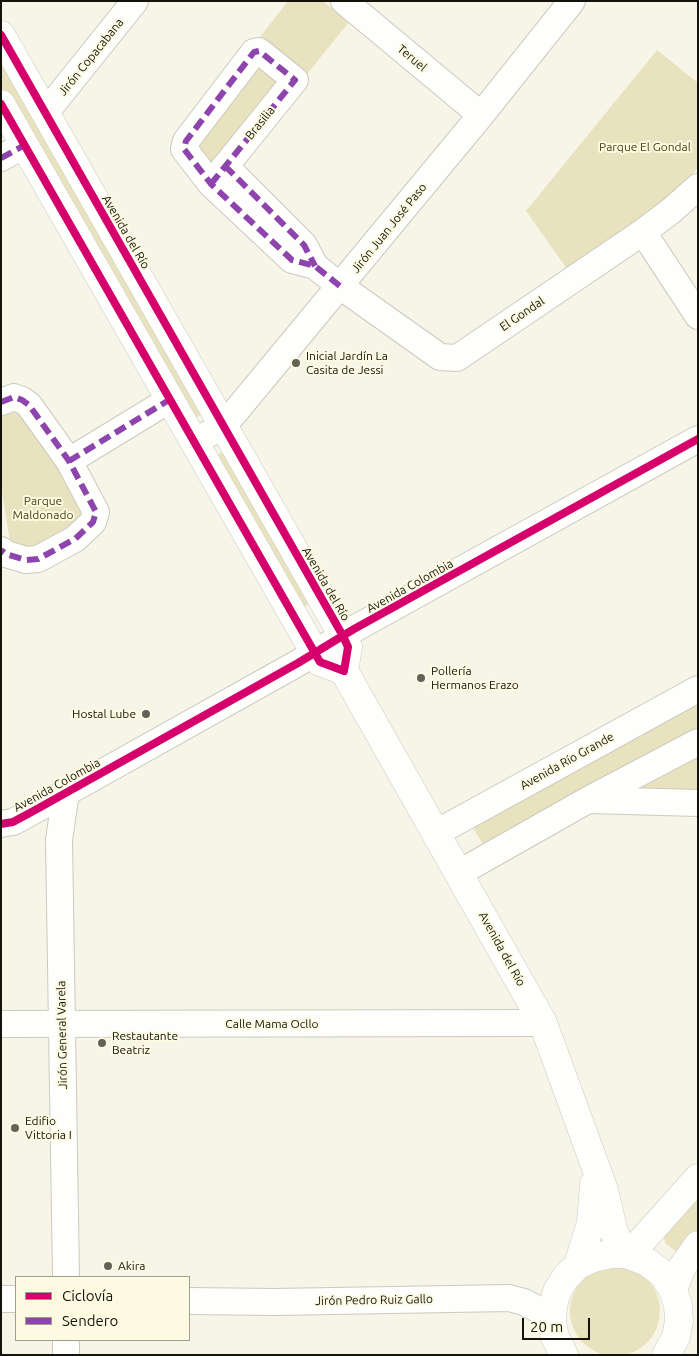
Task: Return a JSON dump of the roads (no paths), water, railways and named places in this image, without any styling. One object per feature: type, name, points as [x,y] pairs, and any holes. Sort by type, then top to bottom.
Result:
[{"type":"main road","name":"Avenida del Río","points":[[1,35],[343,636],[348,646],[344,671],[543,1023],[604,1190],[613,1230],[619,1243],[628,1255]]},
{"type":"main road","points":[[1,104],[320,662],[344,671]]},
{"type":"main road","name":"Avenida del Río","points":[[578,1265],[591,1224],[594,1186],[592,1160]]},
{"type":"main road","points":[[628,1255],[698,1178]]},
{"type":"main road","points":[[673,1290],[681,1269],[698,1245]]},
{"type":"main road","points":[[561,1353],[552,1323],[552,1306],[557,1291],[566,1277],[578,1265],[610,1254],[628,1255],[647,1262],[662,1274],[673,1290],[678,1306],[679,1321],[672,1354]]},
{"type":"street","name":"Jirón Copacabana","points":[[46,112],[135,1]]},
{"type":"street","name":"Jirón Juan José Paso","points":[[194,442],[223,426],[481,115],[572,1]]},
{"type":"street","name":"Teruel","points":[[351,4],[481,115]]},
{"type":"street","name":"El Gondal","points":[[295,80],[259,51],[254,52],[186,141],[184,149],[304,245],[316,266],[340,286],[440,357],[457,358],[643,232],[698,187]]},
{"type":"street","name":"Brasilia","points":[[218,175],[295,80]]},
{"type":"street","points":[[1,158],[25,145]]},
{"type":"street","points":[[643,232],[698,316]]},
{"type":"street","points":[[1,402],[14,397],[29,405],[69,461],[96,512],[93,522],[76,539],[38,559],[26,560],[6,554],[1,550]]},
{"type":"street","points":[[69,461],[169,400]]},
{"type":"street","name":"Avenida Colombia","points":[[1,824],[13,822],[343,636],[695,449]]},
{"type":"street","name":"Avenida Río Grande","points":[[436,832],[698,689]]},
{"type":"street","points":[[459,873],[588,800],[698,742]]},
{"type":"street","name":"Jirón General Varela","points":[[66,792],[59,840],[66,1276]]},
{"type":"street","points":[[588,800],[698,803]]},
{"type":"street","name":"Calle Mama Ocllo","points":[[1,1024],[543,1023]]},
{"type":"street","name":"Jirón Pedro Ruiz Gallo","points":[[190,1301],[275,1302],[509,1298],[524,1302],[539,1310],[552,1323]]},
{"type":"street","points":[[1,1299],[15,1299]]},
{"type":"street","points":[[66,1341],[66,1355]]},
{"type":"place","name":"Inicial Jardín La Casita de Jessi","points":[[296,363]]},
{"type":"place","name":"Pollería Hermanos Erazo","points":[[421,678]]},
{"type":"place","name":"Hostal Lube","points":[[146,714]]},
{"type":"place","name":"Restautante Beatriz","points":[[102,1043]]},
{"type":"place","name":"Edifio Vittoria I","points":[[15,1128]]},
{"type":"place","name":"Akira","points":[[108,1266]]},
{"type":"park label","name":"Parque El Gondal","points":[[645,147]]},
{"type":"park label","name":"Parque Maldonado","points":[[43,508]]}]
